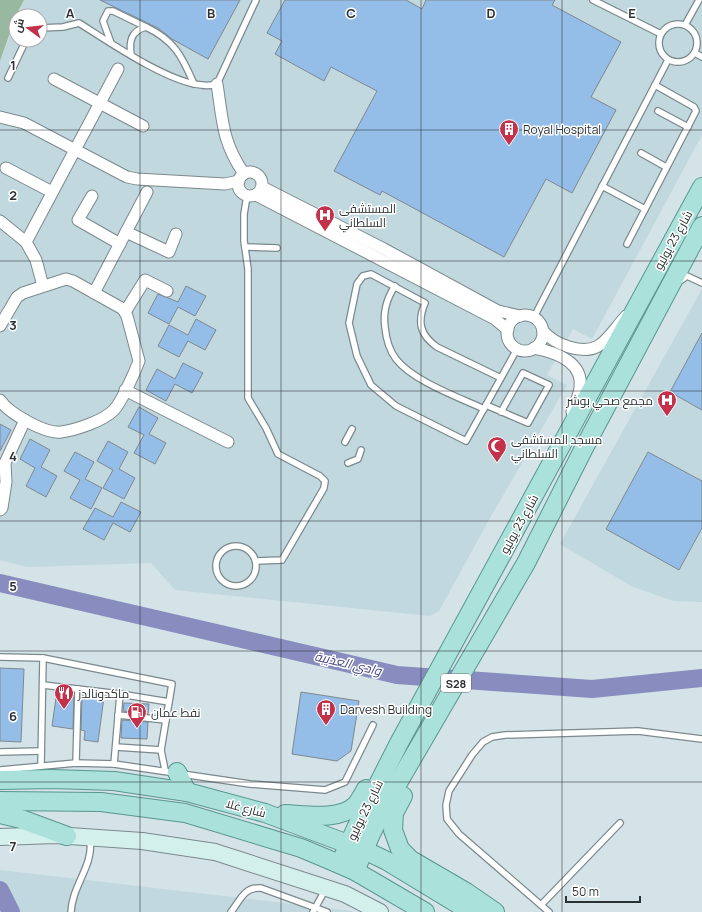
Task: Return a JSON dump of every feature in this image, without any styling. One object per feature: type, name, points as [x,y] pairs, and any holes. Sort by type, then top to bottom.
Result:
[{"type":"main road","name":"شارع 23 يوليو","points":[[348,868],[356,846],[407,729],[638,302],[702,187]]},
{"type":"main road","name":"شارع 23 يوليو","points":[[356,846],[391,795],[526,563],[643,336],[702,226]]},
{"type":"main road","points":[[266,813],[325,815],[348,810],[360,800],[397,737],[407,729]]},
{"type":"main road","points":[[422,742],[418,769],[394,813],[393,830],[400,849],[411,860],[466,892],[495,912]]},
{"type":"main road","points":[[171,771],[187,792]]},
{"type":"main road","name":"شارع غلا","points":[[0,780],[52,779],[114,781],[187,792],[266,813],[356,846],[387,861],[471,912]]},
{"type":"main road","name":"شارع غلا","points":[[0,801],[101,802],[185,813],[301,848],[348,868],[425,912]]},
{"type":"main road","points":[[0,814],[21,818],[68,836]]},
{"type":"street","points":[[26,242],[118,69]]},
{"type":"street","points":[[54,80],[143,126]]},
{"type":"street","points":[[218,84],[224,134],[242,178],[240,189],[255,193],[384,249],[498,311],[520,316],[534,317],[542,326],[543,331],[549,338],[583,352],[594,350],[604,342],[638,302]]},
{"type":"street","points":[[0,116],[24,123],[74,151],[127,177],[137,179],[224,184],[242,178],[250,173],[257,175],[262,180],[255,193]]},
{"type":"street","points":[[6,168],[52,192]]},
{"type":"street","points":[[94,293],[147,192]]},
{"type":"street","points":[[255,193],[495,319],[508,330]]},
{"type":"street","points":[[92,196],[78,220],[120,244]]},
{"type":"street","points":[[0,221],[26,242],[36,260],[43,286]]},
{"type":"street","points":[[126,232],[169,252],[176,234]]},
{"type":"street","points":[[0,400],[3,405],[25,420],[47,430],[60,432],[103,419],[114,409],[139,361],[137,348],[123,309],[73,281],[66,279],[22,293],[17,297],[1,323]]},
{"type":"street","points":[[125,312],[145,280],[167,291]]},
{"type":"street","points":[[520,316],[512,322],[508,330],[510,341],[517,348],[529,350],[534,348],[541,341],[543,331]]},
{"type":"street","points":[[534,348],[544,350],[561,357],[575,365],[579,372],[580,388],[559,450]]},
{"type":"street","points":[[125,390],[228,442]]},
{"type":"street","points":[[0,510],[2,508],[6,482],[5,463],[25,420]]},
{"type":"street","points":[[0,837],[89,837],[142,841],[215,852],[345,894],[380,912]]},
{"type":"lane","points":[[48,28],[63,27],[79,23],[110,43],[171,76],[202,86],[218,84],[256,0]]},
{"type":"lane","points":[[593,0],[661,34]]},
{"type":"lane","points":[[685,25],[699,0]]},
{"type":"lane","points":[[110,43],[103,20],[108,11],[113,11],[166,38],[177,49],[184,60],[194,84]]},
{"type":"lane","points":[[672,25],[685,25],[691,28],[697,40],[695,53],[691,58],[680,62],[668,60],[660,51],[659,40],[661,34],[672,25]]},
{"type":"lane","points":[[131,55],[129,43],[132,35],[138,29],[146,27]]},
{"type":"lane","points":[[8,78],[22,48]]},
{"type":"lane","points":[[695,53],[702,58]]},
{"type":"lane","points":[[534,317],[668,60]]},
{"type":"lane","points":[[627,244],[666,167],[695,115],[694,107],[655,85]]},
{"type":"lane","points":[[658,111],[688,127]]},
{"type":"lane","points":[[642,153],[666,167]]},
{"type":"lane","points":[[602,186],[645,209]]},
{"type":"lane","points":[[255,193],[244,214],[248,276],[248,398],[266,428],[278,454],[320,476],[325,481],[324,488],[282,560],[256,561]]},
{"type":"lane","points":[[245,247],[277,248]]},
{"type":"lane","points":[[501,378],[437,347],[428,341],[420,325],[421,314],[425,303],[370,274],[362,276],[357,284],[352,301],[349,323],[357,356],[371,385],[396,406],[466,441],[501,378],[517,348]]},
{"type":"lane","points":[[643,336],[681,279],[687,276],[702,283]]},
{"type":"lane","points":[[395,286],[390,294],[384,319],[387,340],[395,358],[411,374],[485,407],[528,423],[549,385],[524,373],[501,412]]},
{"type":"lane","points":[[345,442],[352,429]]},
{"type":"lane","points":[[348,463],[358,459],[361,450]]},
{"type":"lane","points":[[237,545],[249,550],[256,561],[254,575],[244,585],[238,586],[224,583],[216,572],[217,558],[225,548],[231,546],[237,545]]},
{"type":"lane","points":[[0,657],[43,658],[172,684],[161,750],[171,771]]},
{"type":"lane","points":[[41,765],[43,658]]},
{"type":"lane","points":[[43,685],[120,694],[169,702]]},
{"type":"lane","points":[[76,763],[78,689]]},
{"type":"lane","points":[[114,764],[120,694]]},
{"type":"lane","points":[[118,715],[166,720]]},
{"type":"lane","points":[[0,770],[41,765],[76,763],[114,764],[171,771],[250,784],[325,790],[345,782],[373,725]]},
{"type":"lane","points":[[549,912],[459,834],[447,819],[446,805],[449,791],[472,755],[483,742],[492,737],[505,735],[638,731],[702,739]]},
{"type":"lane","points":[[116,747],[161,750]]},
{"type":"lane","points":[[0,752],[41,751]]},
{"type":"lane","points":[[541,905],[620,823]]},
{"type":"lane","points":[[71,912],[75,888],[89,861],[91,847],[89,837]]},
{"type":"lane","points":[[231,912],[247,890],[252,887],[261,888],[314,909],[328,912]]},
{"type":"lane","points":[[314,909],[327,888]]},
{"type":"shaded area","name":"المستشفى السلطاني","points":[[24,0],[702,0],[702,135],[592,339],[573,329],[547,375],[567,385],[490,518],[439,611],[430,616],[175,590],[151,563],[27,567],[0,560],[0,61],[8,40],[8,48],[48,48],[48,8],[21,8]]},
{"type":"shaded area","name":"مجمع صحي بوشر","points":[[702,289],[702,602],[674,601],[633,587],[560,544]]},
{"type":"shaded area","points":[[0,870],[352,911],[353,912],[0,912]]},
{"type":"green space","points":[[0,0],[24,0],[20,8],[8,8],[8,38],[0,61]]},
{"type":"building","points":[[100,0],[240,0],[208,59],[172,39],[158,28]]},
{"type":"building","name":"Royal Hospital","points":[[285,0],[406,0],[422,9],[426,0],[555,0],[552,5],[621,42],[591,97],[616,110],[572,193],[546,179],[504,257],[382,191],[380,195],[334,171],[377,91],[331,67],[324,81],[275,54],[282,41],[267,33]]},
{"type":"building","points":[[186,286],[206,296],[195,316],[178,307],[169,324],[148,313],[158,294],[178,302]]},
{"type":"building","points":[[196,319],[216,330],[205,350],[188,341],[179,357],[158,346],[169,325],[188,335]]},
{"type":"building","points":[[702,333],[702,410],[670,392]]},
{"type":"building","points":[[183,363],[203,373],[192,393],[175,384],[166,401],[146,390],[157,369],[175,379]]},
{"type":"building","points":[[139,407],[158,418],[149,434],[166,443],[155,464],[134,453],[144,435],[128,427]]},
{"type":"building","points":[[0,424],[11,430],[0,451]]},
{"type":"building","points":[[30,439],[50,450],[41,467],[57,476],[46,497],[26,486],[35,468],[20,459]]},
{"type":"building","points":[[108,441],[128,452],[119,469],[135,478],[124,499],[103,488],[113,470],[97,461]]},
{"type":"building","points":[[75,452],[94,462],[85,479],[102,488],[91,509],[70,498],[80,480],[64,471]]},
{"type":"building","points":[[648,452],[702,481],[702,528],[679,570],[606,529]]},
{"type":"building","points":[[121,502],[141,512],[130,532],[113,523],[104,540],[83,529],[95,508],[113,517]]},
{"type":"building","points":[[0,668],[24,669],[21,742],[0,741]]},
{"type":"building","name":"ماكدونالدز","points":[[57,691],[74,694],[73,729],[52,726]]},
{"type":"building","name":"Darvesh Building","points":[[301,692],[359,701],[351,751],[337,761],[292,754]]},
{"type":"building","points":[[82,695],[104,697],[98,742],[84,740],[85,731],[81,730]]},
{"type":"building","points":[[124,703],[149,704],[148,714],[123,711]]},
{"type":"building","points":[[122,720],[148,722],[147,739],[121,738]]},
{"type":"waterway","name":"وادي العذيبة","points":[[0,583],[397,675],[592,689],[702,678]]},
{"type":"waterway","name":"وادي العذيبة","points":[[0,890],[11,912]]},
{"type":"place","name":"Royal Hospital","points":[[509,146]]},
{"type":"place","name":"المستشفى السلطاني","points":[[325,232]]},
{"type":"place","name":"مجمع صحي بوشر","points":[[667,417]]},
{"type":"place","name":"مسجد المستشفى السلطاني","points":[[497,463]]},
{"type":"place","name":"ماكدونالدز","points":[[64,710]]},
{"type":"place","name":"Darvesh Building","points":[[326,726]]},
{"type":"place","name":"نفط عمان","points":[[137,729]]}]
